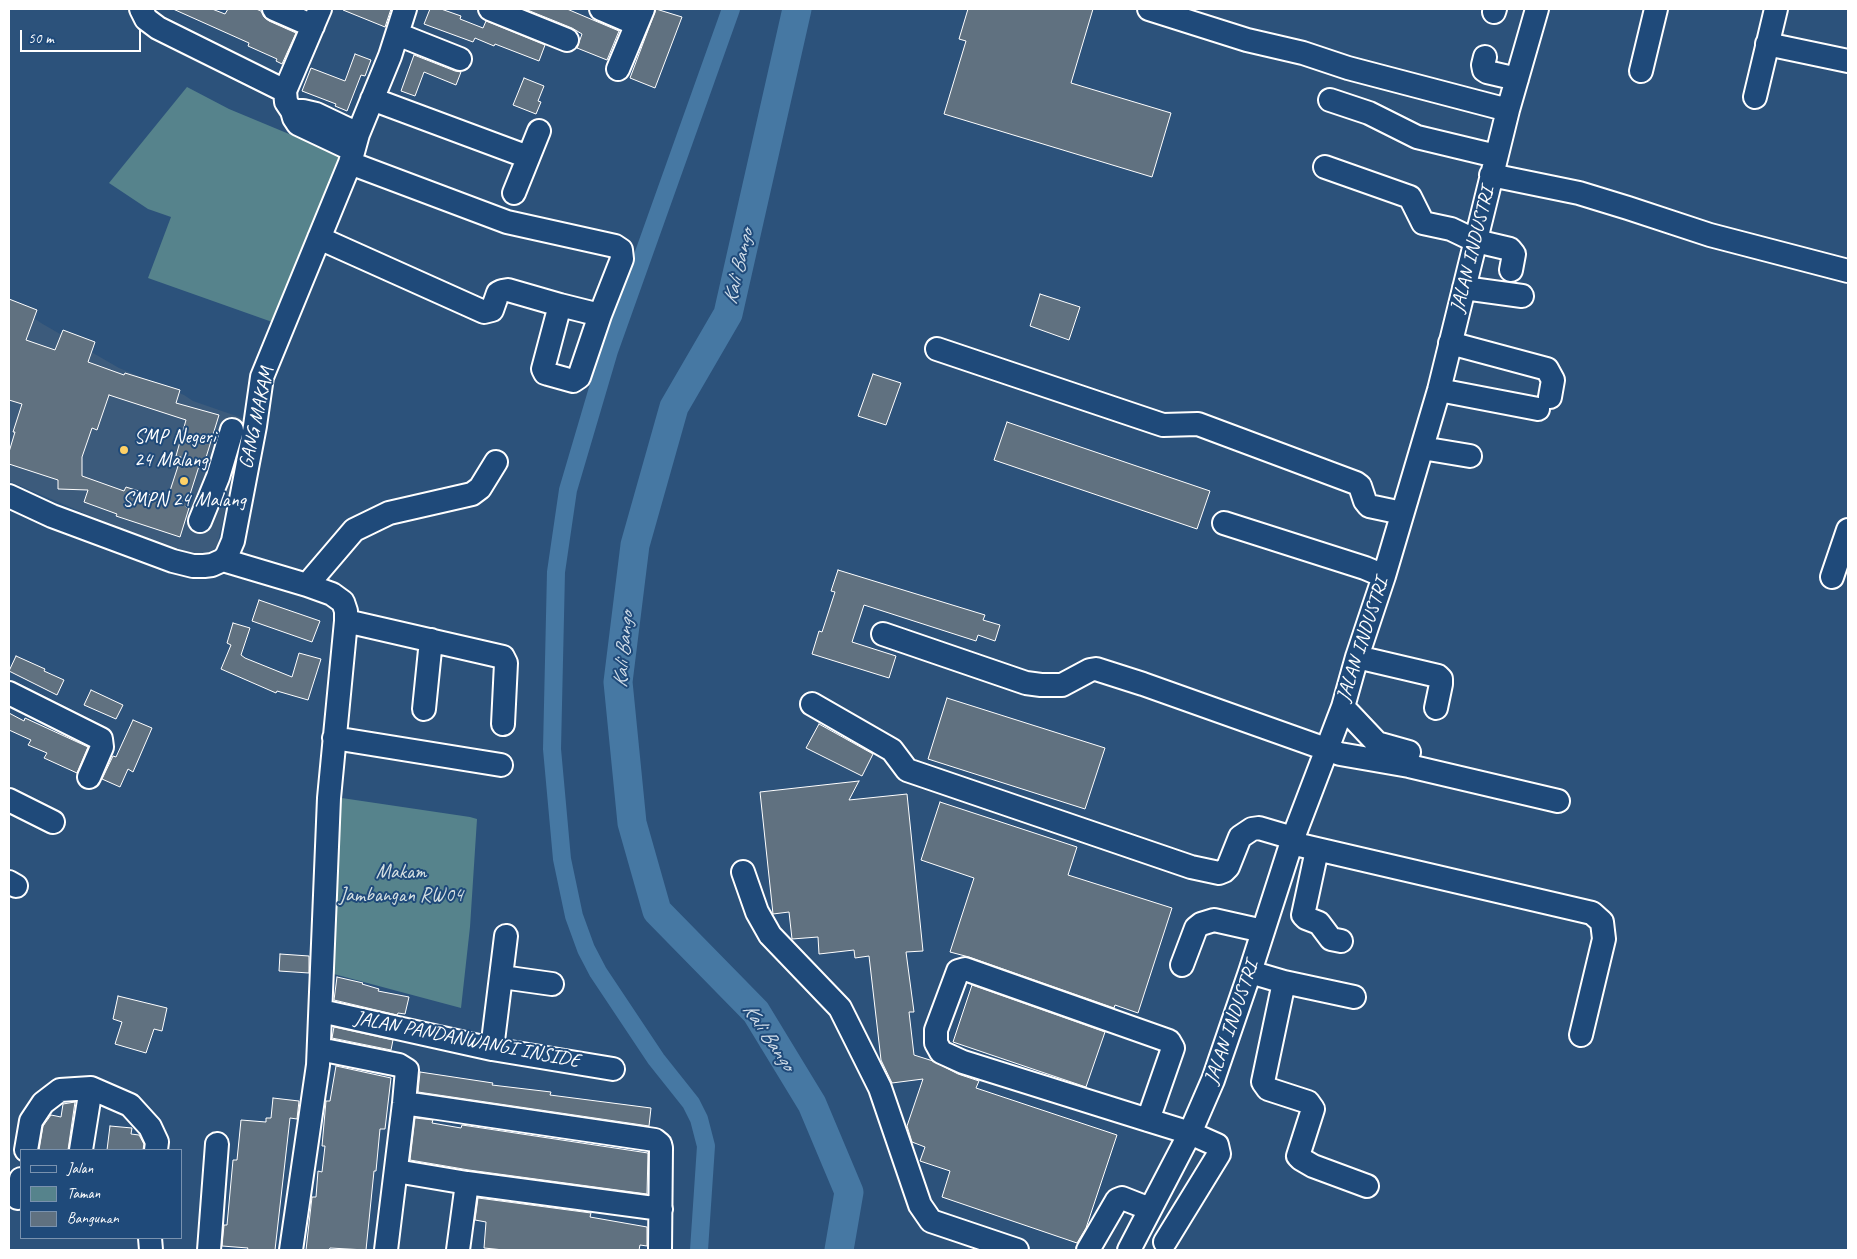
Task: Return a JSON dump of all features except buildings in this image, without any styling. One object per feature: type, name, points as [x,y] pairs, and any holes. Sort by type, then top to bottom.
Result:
[{"type":"street","points":[[141,9],[146,19],[158,28],[289,101]]},
{"type":"street","points":[[274,9],[316,17],[289,101],[294,118],[298,124],[507,222],[618,248],[622,258],[600,314],[580,377],[573,381],[543,371],[560,305]]},
{"type":"street","name":"GANG MAKAM","points":[[223,560],[232,541],[255,426],[262,377],[354,149],[405,9]]},
{"type":"street","points":[[490,9],[567,40]]},
{"type":"street","points":[[601,9],[639,16],[618,69]]},
{"type":"street","points":[[1149,9],[1247,40],[1303,53],[1348,68],[1508,110]]},
{"type":"street","name":"JALAN INDUSTRI","points":[[1129,1250],[1190,1133],[1213,1080],[1292,840],[1342,706],[1384,576],[1439,390],[1508,110],[1538,9]]},
{"type":"street","points":[[1641,71],[1656,9]]},
{"type":"street","points":[[1755,97],[1776,9]]},
{"type":"street","points":[[397,34],[460,59]]},
{"type":"street","points":[[1768,44],[1848,61]]},
{"type":"street","points":[[1485,57],[1484,70],[1517,79]]},
{"type":"street","points":[[372,99],[528,158]]},
{"type":"street","points":[[1330,100],[1369,113],[1424,139],[1494,165],[1710,236],[1848,271]]},
{"type":"street","points":[[514,193],[539,131]]},
{"type":"street","points":[[1325,167],[1410,197],[1423,223],[1451,229],[1476,240],[1510,249],[1514,254],[1511,270]]},
{"type":"street","points":[[319,238],[484,312],[492,310],[498,292],[508,290],[600,314]]},
{"type":"street","points":[[1464,288],[1522,296]]},
{"type":"street","points":[[1439,390],[1544,403],[1553,380],[1547,369],[1450,343]]},
{"type":"street","points":[[936,349],[1163,425],[1198,424],[1356,483],[1360,486],[1365,501],[1369,506],[1402,513]]},
{"type":"street","points":[[200,521],[218,477],[232,430]]},
{"type":"street","points":[[1422,448],[1470,456]]},
{"type":"street","points":[[307,585],[354,530],[389,513],[472,494],[480,488],[496,462]]},
{"type":"street","points":[[218,477],[242,486]]},
{"type":"street","points":[[9,496],[52,516],[173,561],[193,566],[204,566],[223,560],[307,585],[339,598],[346,610],[329,798],[319,1049],[291,1250]]},
{"type":"street","points":[[1224,523],[1365,568],[1384,576]]},
{"type":"street","points":[[1832,577],[1848,530]]},
{"type":"street","points":[[346,621],[503,657],[506,663],[503,724]]},
{"type":"street","points":[[883,634],[1026,684],[1062,685],[1090,670],[1096,669],[1340,754],[1556,794],[1379,745],[1342,706]]},
{"type":"street","points":[[424,709],[431,640]]},
{"type":"street","points":[[1357,657],[1438,676],[1441,679],[1441,684],[1436,708]]},
{"type":"street","points":[[9,693],[101,739],[102,747],[89,777]]},
{"type":"street","points":[[812,704],[892,750],[907,770],[1191,866],[1219,873],[1224,871],[1228,867],[1240,837],[1252,829],[1259,828],[1317,850],[1592,913],[1602,922],[1604,939],[1581,1035]]},
{"type":"street","points":[[334,738],[501,765]]},
{"type":"street","points":[[9,800],[53,822]]},
{"type":"street","points":[[1317,850],[1303,915],[1319,923],[1331,939],[1341,941]]},
{"type":"street","points":[[743,872],[757,912],[770,936],[840,1008],[883,1096],[920,1205],[931,1221],[1017,1250]]},
{"type":"street","points":[[1182,965],[1196,928],[1201,924],[1214,920],[1263,931]]},
{"type":"street","points":[[492,1049],[506,936]]},
{"type":"street","points":[[1148,1120],[1173,1048],[1169,1041],[965,969],[958,971],[936,1030],[937,1047],[941,1052],[963,1062],[1148,1120],[1190,1133],[1217,1145],[1219,1154],[1165,1242]]},
{"type":"street","points":[[1250,972],[1284,982],[1354,997]]},
{"type":"street","points":[[502,977],[552,984]]},
{"type":"street","points":[[1284,982],[1263,1082],[1268,1089],[1308,1102],[1313,1109],[1298,1156],[1313,1166],[1367,1186]]},
{"type":"street","name":"JALAN PANDANWANGI INSIDE","points":[[321,1010],[492,1049],[613,1069]]},
{"type":"street","points":[[319,1049],[404,1067],[407,1075],[386,1250]]},
{"type":"street","points":[[81,1149],[91,1088]]},
{"type":"street","points":[[26,1149],[31,1121],[43,1103],[60,1090],[91,1088],[130,1105],[150,1127],[157,1142],[156,1149]]},
{"type":"street","points":[[404,1103],[655,1140],[660,1144],[661,1148],[660,1250]]},
{"type":"street","points":[[209,1250],[217,1144]]},
{"type":"street","points":[[396,1171],[467,1183],[661,1209]]},
{"type":"street","points":[[458,1250],[467,1183]]},
{"type":"street","points":[[1088,1250],[1117,1200],[1122,1198],[1150,1210]]},
{"type":"shaded area","name":"SMP Negeri 24 Malang","points":[[9,301],[41,323],[119,368],[184,395],[193,401],[245,419],[217,547],[208,554],[180,554],[9,481]]},
{"type":"green space","points":[[187,87],[229,109],[342,156],[275,323],[148,278],[171,217],[148,209],[109,183]]},
{"type":"green space","name":"Makam Jambangan RW04","points":[[335,797],[477,819],[470,927],[461,1008],[330,973]]},
{"type":"waterway","name":"Kali Bango","points":[[699,1250],[706,1146],[699,1119],[691,1103],[656,1059],[598,972],[586,949],[574,916],[562,859],[552,749],[556,572],[568,490],[609,351],[731,9]]},
{"type":"waterway","name":"Kali Bango","points":[[797,9],[728,314],[674,407],[635,545],[618,682],[632,823],[657,911],[756,1012],[812,1104],[849,1192],[839,1250]]},
{"type":"place","name":"SMP Negeri 24 Malang","points":[[124,450]]},
{"type":"place","name":"SMPN 24 Malang","points":[[184,481]]}]
